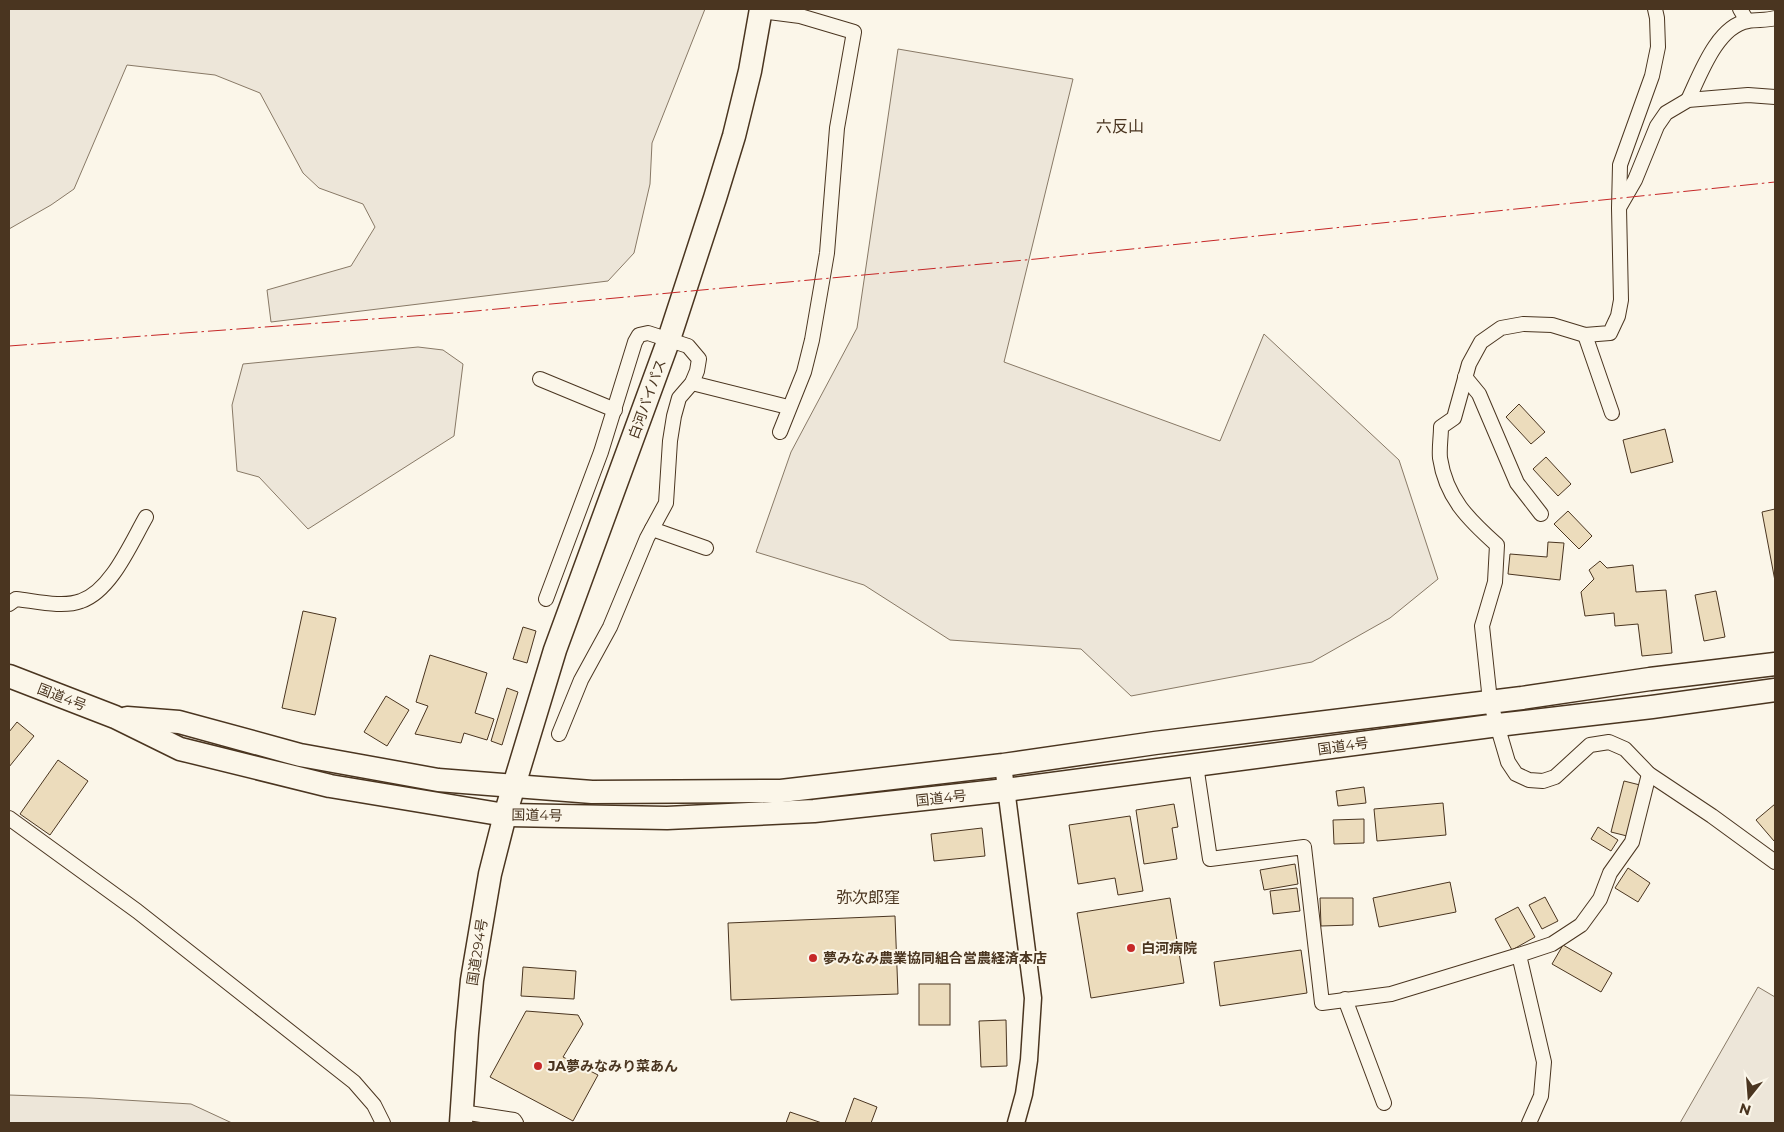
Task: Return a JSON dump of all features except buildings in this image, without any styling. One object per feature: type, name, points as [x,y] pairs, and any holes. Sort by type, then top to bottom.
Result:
[{"type":"highway","name":"白河バイパス","points":[[515,785],[555,650],[668,339],[715,198],[734,136],[750,71],[761,10]]},
{"type":"highway","name":"国道4号","points":[[115,717],[179,722],[300,755],[438,780],[592,792],[781,791],[1522,698],[1650,679],[1775,664]]},
{"type":"highway","name":"国道4号","points":[[9,676],[115,717],[180,749],[330,786],[505,814],[667,818],[804,812],[1006,790],[1775,690]]},
{"type":"highway","name":"国道294号","points":[[461,1118],[472,980],[490,874],[505,814],[515,785]]},
{"type":"street","points":[[1655,9],[1658,47],[1647,91],[1620,165],[1621,300],[1618,316],[1610,332],[1585,335],[1552,325],[1523,324],[1501,328],[1481,342],[1469,364],[1454,418],[1441,427],[1440,457],[1446,482],[1461,510],[1497,545],[1495,582],[1482,626],[1490,701],[1508,762],[1516,774],[1529,780],[1543,781],[1555,777],[1590,746],[1609,742],[1625,749],[1650,774],[1775,862]]},
{"type":"street","points":[[761,10],[800,16],[854,32],[837,128],[827,253],[812,340],[804,372],[788,407],[780,432]]},
{"type":"street","points":[[1688,100],[1712,50],[1729,30],[1743,15],[1766,16]]},
{"type":"street","points":[[1619,208],[1635,180],[1657,126],[1666,113],[1688,100],[1748,95],[1775,98]]},
{"type":"street","points":[[546,599],[615,410],[634,342],[639,335],[648,333],[688,346],[699,359],[692,383],[679,398],[674,416],[670,441],[666,503],[652,529],[610,627],[581,680],[559,734]]},
{"type":"street","points":[[1585,335],[1612,413]]},
{"type":"street","points":[[1465,377],[1480,394],[1517,483],[1541,514]]},
{"type":"street","points":[[540,379],[615,410]]},
{"type":"street","points":[[692,383],[788,407]]},
{"type":"street","points":[[9,604],[16,599],[59,604],[81,601],[95,593],[117,569],[146,517]]},
{"type":"street","points":[[652,529],[706,548]]},
{"type":"street","points":[[1003,764],[1032,998],[1028,1068],[1024,1094],[1016,1123]]},
{"type":"street","points":[[1196,765],[1210,859],[1304,847],[1322,1002],[1391,994],[1552,944],[1581,925],[1600,899],[1610,873],[1632,842],[1650,774]]},
{"type":"street","points":[[9,818],[138,911],[354,1082],[374,1105],[383,1123]]},
{"type":"street","points":[[1520,955],[1544,1062],[1541,1096],[1529,1123]]},
{"type":"street","points":[[1345,999],[1384,1103]]},
{"type":"street","points":[[461,1118],[514,1120],[516,1123]]},
{"type":"shaded area","points":[[9,9],[705,9],[652,143],[650,184],[634,253],[608,281],[271,322],[267,290],[351,266],[375,227],[363,204],[319,188],[303,173],[260,93],[215,75],[127,65],[74,189],[51,205],[9,229]]},
{"type":"shaded area","points":[[898,49],[1073,79],[1004,362],[1220,441],[1264,334],[1399,460],[1438,579],[1390,618],[1312,662],[1131,696],[1081,649],[950,640],[864,585],[756,552],[791,452],[857,328]]},
{"type":"shaded area","points":[[418,347],[443,350],[463,364],[454,436],[308,529],[259,477],[237,471],[232,405],[243,364]]},
{"type":"shaded area","points":[[1758,987],[1775,997],[1775,1123],[1680,1123]]},
{"type":"shaded area","points":[[9,1095],[191,1104],[232,1123],[9,1123]]},
{"type":"power","points":[[9,346],[454,313],[1036,259],[1775,182]]},
{"type":"place","name":"白河病院","points":[[1131,948]]},
{"type":"place","name":"夢みなみ農業協同組合営農経済本店","points":[[813,958]]},
{"type":"place","name":"JA夢みなみり菜あん","points":[[538,1066]]},
{"type":"district","name":"六反山","points":[[1120,126]]},
{"type":"district","name":"弥次郎窪","points":[[868,897]]}]
